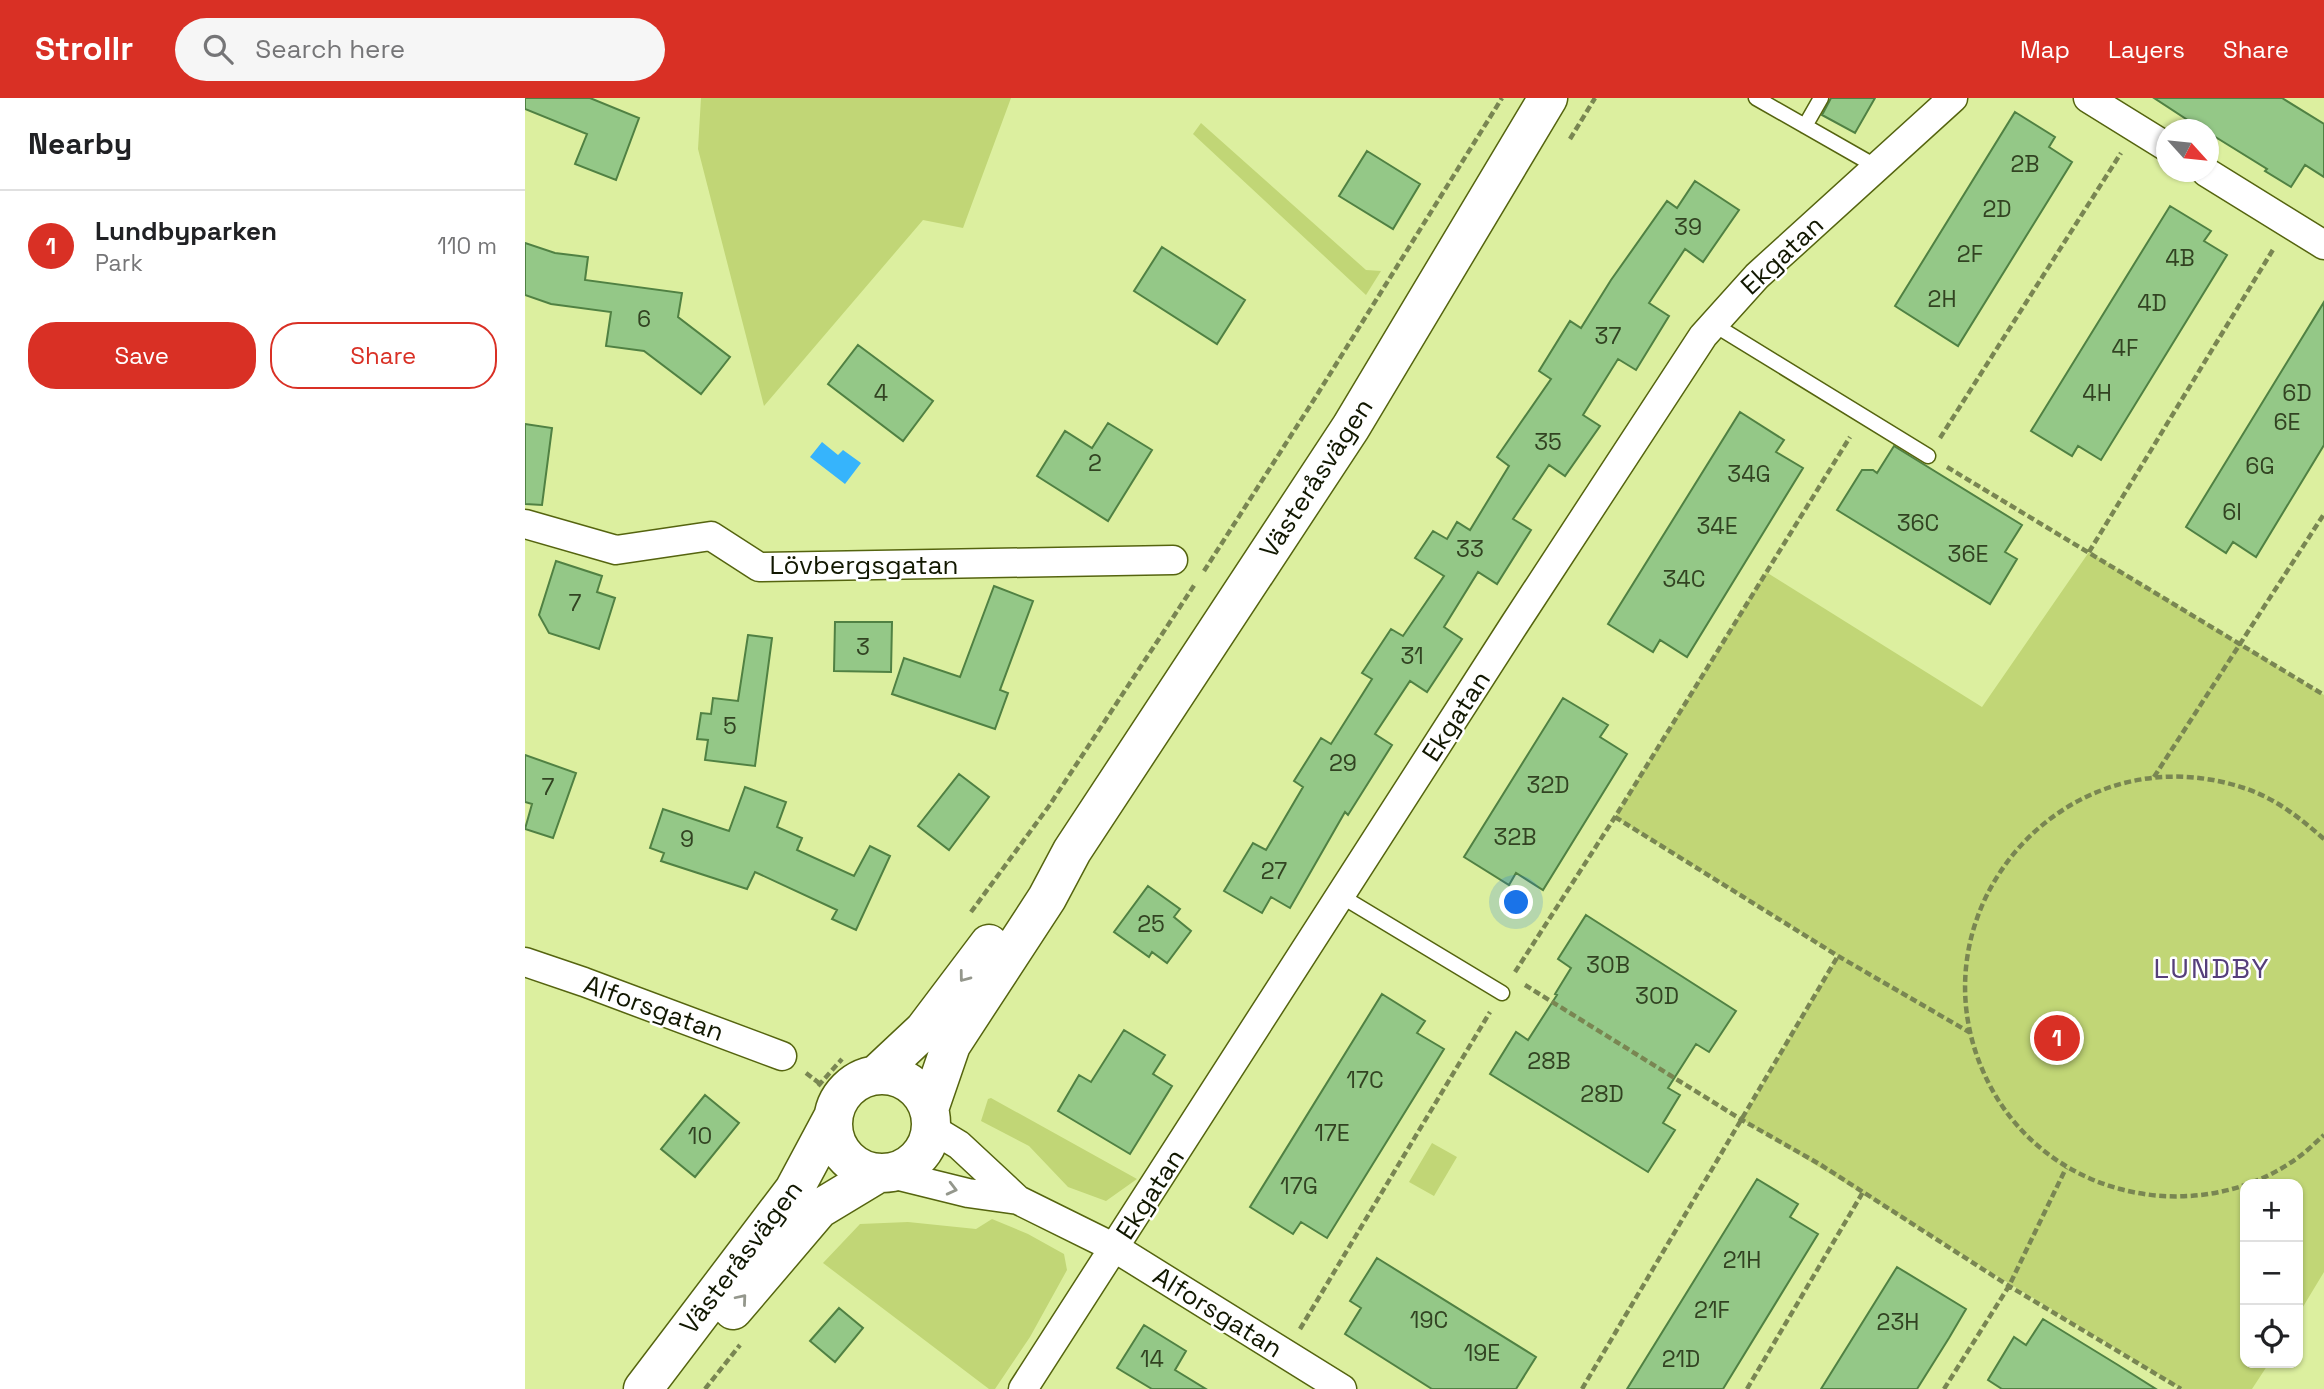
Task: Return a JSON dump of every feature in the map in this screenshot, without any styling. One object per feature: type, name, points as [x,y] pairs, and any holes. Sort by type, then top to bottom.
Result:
[{"type":"street","name":"Västeråsvägen","points":[[667,1389],[819,1209],[882,1174],[906,1168],[926,1147],[930,1118],[951,1045],[1047,898],[1072,851],[1351,427],[1548,98]]},
{"type":"street","name":"Ekgatan","points":[[1023,1389],[1514,625],[1713,324],[1757,276],[1953,98]]},
{"type":"street","points":[[2088,98],[2156,140]]},
{"type":"street","points":[[2219,180],[2324,245]]},
{"type":"street","name":"Lövbergsgatan","points":[[525,524],[617,550],[711,536],[759,567],[1173,560]]},
{"type":"street","name":"Västeråsvägen","points":[[643,1389],[794,1190],[824,1104],[834,1110],[843,1093],[867,1077],[862,1065],[924,1030],[1032,888],[1072,851]]},
{"type":"street","name":"Alforsgatan","points":[[525,962],[782,1056]]},
{"type":"street","points":[[862,1065],[901,1078],[912,1085],[920,1092],[930,1118]]},
{"type":"street","points":[[824,1104],[841,1154],[859,1168],[882,1174]]},
{"type":"street","name":"Alforsgatan","points":[[930,1118],[1018,1199],[1115,1248],[1342,1389]]},
{"type":"street","name":"Alforsgatan","points":[[882,1174],[968,1193],[1018,1199]]},
{"type":"lane","points":[[1756,98],[1877,167]]},
{"type":"lane","points":[[1805,126],[1821,98]]},
{"type":"lane","points":[[1713,324],[1928,456]]},
{"type":"lane","points":[[1341,896],[1501,993]]},
{"type":"path","points":[[968,915],[1049,806],[1200,577],[1501,98]]},
{"type":"path","points":[[2137,128],[1928,456],[2324,695]]},
{"type":"path","points":[[2089,552],[2289,223]]},
{"type":"path","points":[[1285,1354],[1501,993],[1615,817],[1863,416]]},
{"type":"path","points":[[2153,778],[2324,514]]},
{"type":"path","points":[[2324,839],[2301,818],[2274,801],[2216,780],[2153,778],[2101,790],[2063,809],[2037,828],[2014,851],[1981,906],[1971,936],[1965,968],[1969,1032],[1982,1073],[2004,1110],[2032,1142],[2066,1168],[2103,1185],[2142,1195],[2183,1198],[2223,1192],[2261,1179],[2296,1159],[2324,1135]]},
{"type":"path","points":[[1615,817],[1838,956],[1969,1032]]},
{"type":"path","points":[[1582,1389],[1838,956]]},
{"type":"path","points":[[1512,977],[1742,1120],[1821,1165],[2008,1286],[2181,1389]]},
{"type":"path","points":[[824,1104],[830,1071],[862,1065]]},
{"type":"path","points":[[1944,1389],[2008,1286],[2066,1168]]},
{"type":"path","points":[[1747,1389],[1863,1192]]},
{"type":"path","points":[[705,1389],[748,1335]]},
{"type":"green space","points":[[701,98],[1011,98],[963,228],[923,220],[764,406],[698,149]]},
{"type":"green space","points":[[1201,123],[1366,270],[1381,271],[1366,295],[1193,134]]},
{"type":"green space","points":[[2089,552],[2324,695],[2324,1272],[2303,1307],[2303,1179],[2240,1179],[2240,1368],[2266,1368],[2252,1389],[2182,1389],[1742,1120],[1838,956],[1615,817],[1766,572],[1982,707]]},
{"type":"green space","points":[[991,1098],[1137,1179],[1106,1201],[1068,1187],[1029,1146],[981,1121],[988,1099]]},
{"type":"green space","points":[[1432,1143],[1457,1157],[1434,1196],[1409,1182]]},
{"type":"green space","points":[[992,1219],[1028,1234],[1064,1254],[1067,1270],[1030,1337],[995,1389],[989,1389],[823,1263],[860,1224],[908,1222],[976,1229]]},
{"type":"water","points":[[822,442],[838,455],[843,450],[861,463],[845,484],[810,457]]},
{"type":"building","points":[[525,98],[590,98],[639,118],[616,180],[575,164],[587,134],[525,109]]},
{"type":"building","points":[[1831,98],[1875,98],[1855,133],[1822,115]]},
{"type":"building","points":[[2154,98],[2282,98],[2324,124],[2324,177],[2305,165],[2291,187],[2219,139],[2219,119],[2186,119]]},
{"type":"building","points":[[2015,112],[2055,137],[2049,147],[2072,162],[1958,346],[1895,306]]},
{"type":"building","points":[[1367,151],[1420,184],[1393,229],[1339,196]]},
{"type":"building","points":[[1695,181],[1739,210],[1703,262],[1685,249],[1649,303],[1669,316],[1636,370],[1618,359],[1583,415],[1600,426],[1565,476],[1549,465],[1513,519],[1531,530],[1497,584],[1478,572],[1444,627],[1462,639],[1427,692],[1410,681],[1375,734],[1392,745],[1348,815],[1345,812],[1290,908],[1271,897],[1262,913],[1224,891],[1253,843],[1266,850],[1303,787],[1294,781],[1321,738],[1331,744],[1372,679],[1362,673],[1391,629],[1403,636],[1444,576],[1415,558],[1433,531],[1447,539],[1457,522],[1470,530],[1509,466],[1497,457],[1551,379],[1539,371],[1570,321],[1581,328],[1667,201],[1677,208]]},
{"type":"building","points":[[2170,206],[2211,231],[2204,241],[2227,255],[2101,460],[2078,446],[2072,456],[2031,431]]},
{"type":"building","points":[[525,243],[555,253],[588,257],[585,280],[682,293],[678,317],[730,357],[701,394],[644,351],[606,346],[611,312],[551,304],[525,295]]},
{"type":"building","points":[[1162,247],[1245,300],[1217,344],[1134,291]]},
{"type":"building","points":[[2324,302],[2324,445],[2256,557],[2233,542],[2226,553],[2186,527]]},
{"type":"building","points":[[858,345],[933,401],[903,441],[828,384]]},
{"type":"building","points":[[1740,412],[1784,440],[1776,452],[1803,468],[1687,657],[1660,640],[1653,652],[1608,624]]},
{"type":"building","points":[[1108,423],[1152,450],[1108,521],[1037,476],[1065,431],[1092,448]]},
{"type":"building","points":[[525,424],[552,428],[542,505],[525,504]]},
{"type":"building","points":[[1894,446],[2022,525],[2005,552],[2017,559],[1990,604],[1837,510],[1862,470],[1873,470],[1877,473]]},
{"type":"building","points":[[556,561],[602,576],[597,592],[615,598],[599,649],[549,633],[539,615]]},
{"type":"building","points":[[994,586],[1033,601],[1000,690],[1008,693],[995,729],[892,694],[904,658],[960,677]]},
{"type":"building","points":[[835,622],[892,622],[891,672],[834,671]]},
{"type":"building","points":[[748,635],[772,638],[755,766],[705,760],[708,740],[697,739],[701,713],[711,714],[713,698],[738,701]]},
{"type":"building","points":[[1563,698],[1608,725],[1600,737],[1627,754],[1543,890],[1516,873],[1509,885],[1464,857]]},
{"type":"building","points":[[525,755],[576,773],[553,838],[525,829],[532,804],[525,802]]},
{"type":"building","points":[[959,774],[989,797],[949,850],[918,826]]},
{"type":"building","points":[[745,787],[786,802],[777,827],[802,838],[797,850],[854,876],[870,846],[890,856],[856,930],[832,919],[837,910],[755,872],[747,889],[661,861],[664,853],[650,848],[663,809],[729,831]]},
{"type":"building","points":[[1148,886],[1180,909],[1174,917],[1191,931],[1167,963],[1152,952],[1149,957],[1114,932]]},
{"type":"building","points":[[1586,915],[1736,1011],[1709,1052],[1696,1044],[1668,1088],[1680,1095],[1663,1123],[1675,1130],[1648,1172],[1490,1074],[1516,1032],[1528,1040],[1557,995],[1555,994],[1571,968],[1558,959]]},
{"type":"building","points":[[1382,994],[1425,1021],[1417,1033],[1444,1049],[1327,1238],[1301,1222],[1293,1234],[1250,1207]]},
{"type":"building","points":[[1124,1030],[1165,1055],[1153,1074],[1172,1086],[1130,1154],[1058,1111],[1079,1075],[1091,1082]]},
{"type":"building","points":[[705,1095],[739,1123],[695,1177],[661,1149]]},
{"type":"building","points":[[1757,1179],[1798,1204],[1790,1217],[1818,1234],[1723,1389],[1627,1389]]},
{"type":"building","points":[[1377,1258],[1536,1357],[1516,1389],[1432,1389],[1345,1334],[1361,1308],[1350,1301]]},
{"type":"building","points":[[1897,1267],[1966,1309],[1949,1338],[1917,1389],[1821,1389]]},
{"type":"building","points":[[839,1308],[863,1328],[835,1362],[810,1341]]},
{"type":"building","points":[[2043,1319],[2156,1389],[2002,1389],[1988,1380],[2014,1337],[2026,1345]]},
{"type":"building","points":[[1144,1325],[1186,1351],[1175,1370],[1206,1389],[1152,1389],[1117,1368]]},
{"type":"place","name":"Lundbyparken","points":[[2057,1038]]},
{"type":"district","name":"LUNDBY","points":[[2212,968]]}]
